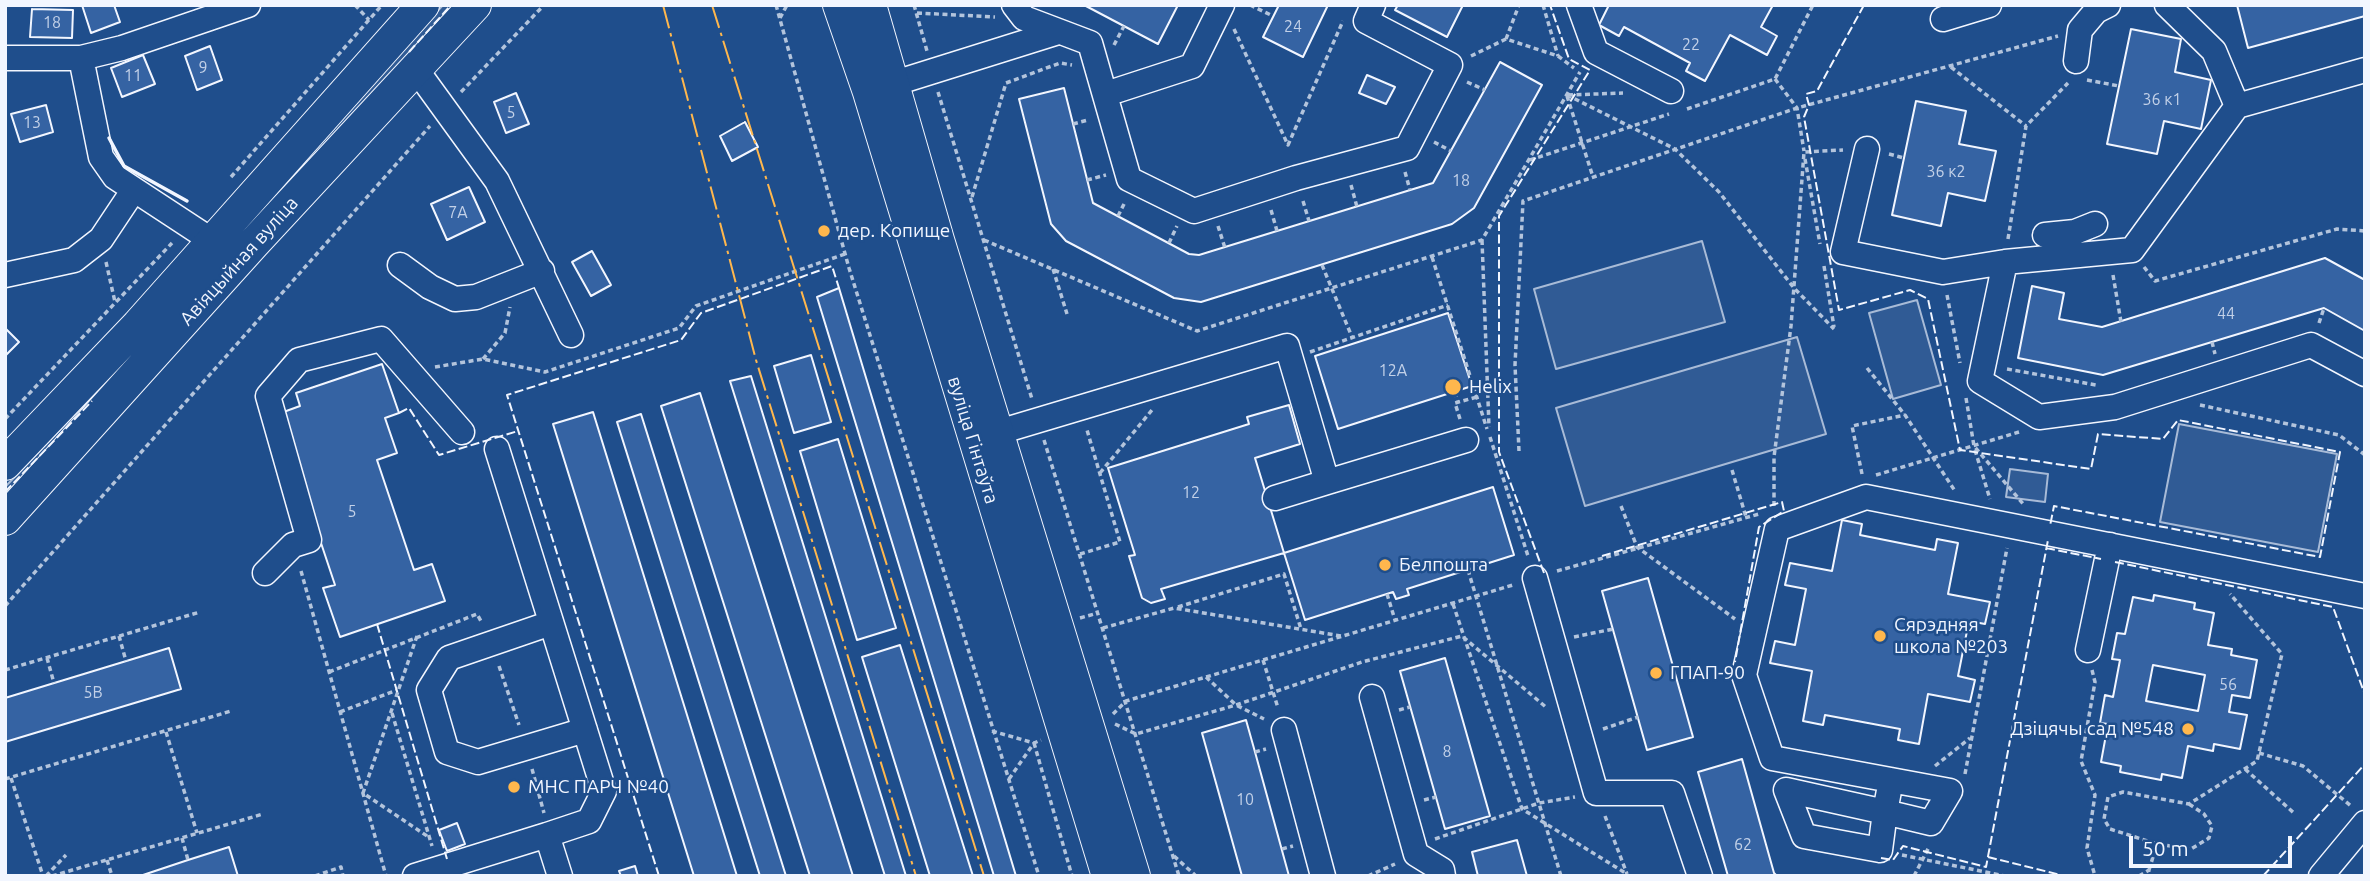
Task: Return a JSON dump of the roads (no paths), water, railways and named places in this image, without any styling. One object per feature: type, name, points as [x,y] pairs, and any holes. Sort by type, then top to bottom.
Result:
[{"type":"main road","name":"Авіяцыйная вуліца","points":[[5,464],[138,325],[423,5]]},
{"type":"main road","name":"Авіяцыйная вуліца","points":[[5,519],[475,5]]},
{"type":"main road","name":"вуліца Гінтаўта","points":[[839,5],[881,88]]},
{"type":"main road","name":"вуліца Гінтаўта","points":[[870,5],[881,88],[986,436],[1108,876]]},
{"type":"main road","points":[[205,298],[220,271],[221,252],[211,240]]},
{"type":"main road","points":[[138,325],[161,348]]},
{"type":"main road","name":"вуліца Гінтаўта","points":[[986,436],[1134,876]]},
{"type":"street","points":[[5,58],[82,58],[122,48],[248,5]]},
{"type":"street","points":[[1019,12],[1058,32],[1090,43],[1129,179],[1194,211],[1296,178],[1407,148],[1450,65],[1366,21],[1373,5]]},
{"type":"street","points":[[1579,5],[1595,52],[1671,91]]},
{"type":"street","points":[[1943,19],[1989,5]]},
{"type":"street","points":[[2167,5],[2214,51],[2237,106]]},
{"type":"street","points":[[2078,73],[2080,30],[2097,7]]},
{"type":"street","points":[[1106,94],[1192,66],[1226,12]]},
{"type":"street","points":[[881,88],[1058,32]]},
{"type":"street","points":[[82,58],[101,157],[115,177],[211,240]]},
{"type":"street","points":[[415,68],[497,181],[572,335]]},
{"type":"street","points":[[1867,149],[1843,252],[1943,272],[2004,262],[2109,252],[2237,106],[2365,70]]},
{"type":"street","points":[[5,275],[74,260],[101,239],[133,191]]},
{"type":"street","points":[[2045,235],[2085,228],[2109,252]]},
{"type":"street","points":[[2004,262],[1980,381],[2039,417],[2115,407],[2311,345],[2365,374]]},
{"type":"street","points":[[400,265],[430,287],[455,299],[476,297],[542,271]]},
{"type":"street","points":[[265,573],[293,544],[309,540],[268,396],[299,359],[381,339],[462,432]]},
{"type":"street","points":[[986,436],[1287,346],[1327,482]]},
{"type":"street","points":[[1275,498],[1478,437]]},
{"type":"street","points":[[415,876],[589,821],[604,791],[497,449]]},
{"type":"street","points":[[1901,782],[1885,812],[1880,850],[1804,836],[1772,758],[1744,675],[1777,529],[1865,488],[2011,525],[2365,596]]},
{"type":"street","points":[[2088,650],[2110,545]]},
{"type":"street","points":[[1535,578],[1597,793],[1672,793],[1700,876]]},
{"type":"street","points":[[551,623],[449,658],[429,690],[447,752],[478,762],[585,730]]},
{"type":"street","points":[[1372,697],[1415,850],[1442,870],[1444,876]]},
{"type":"street","points":[[1284,730],[1324,876]]},
{"type":"street","points":[[1772,758],[1950,791],[1931,823],[1786,790]]},
{"type":"street","points":[[1830,841],[1839,771]]},
{"type":"street","points":[[2321,876],[2360,817]]},
{"type":"street","points":[[548,834],[560,876]]},
{"type":"place","name":"дер. Копище","points":[[824,231]]},
{"type":"place","name":"Helix","points":[[1453,387]]},
{"type":"place","name":"Белпошта","points":[[1385,565]]},
{"type":"place","name":"Сярэдняя школа №203","points":[[1880,636]]},
{"type":"place","name":"ГПАП-90","points":[[1656,673]]},
{"type":"place","name":"Дзіцячы сад №548","points":[[2188,729]]},
{"type":"place","name":"МНС ПАРЧ №40","points":[[514,787]]}]
